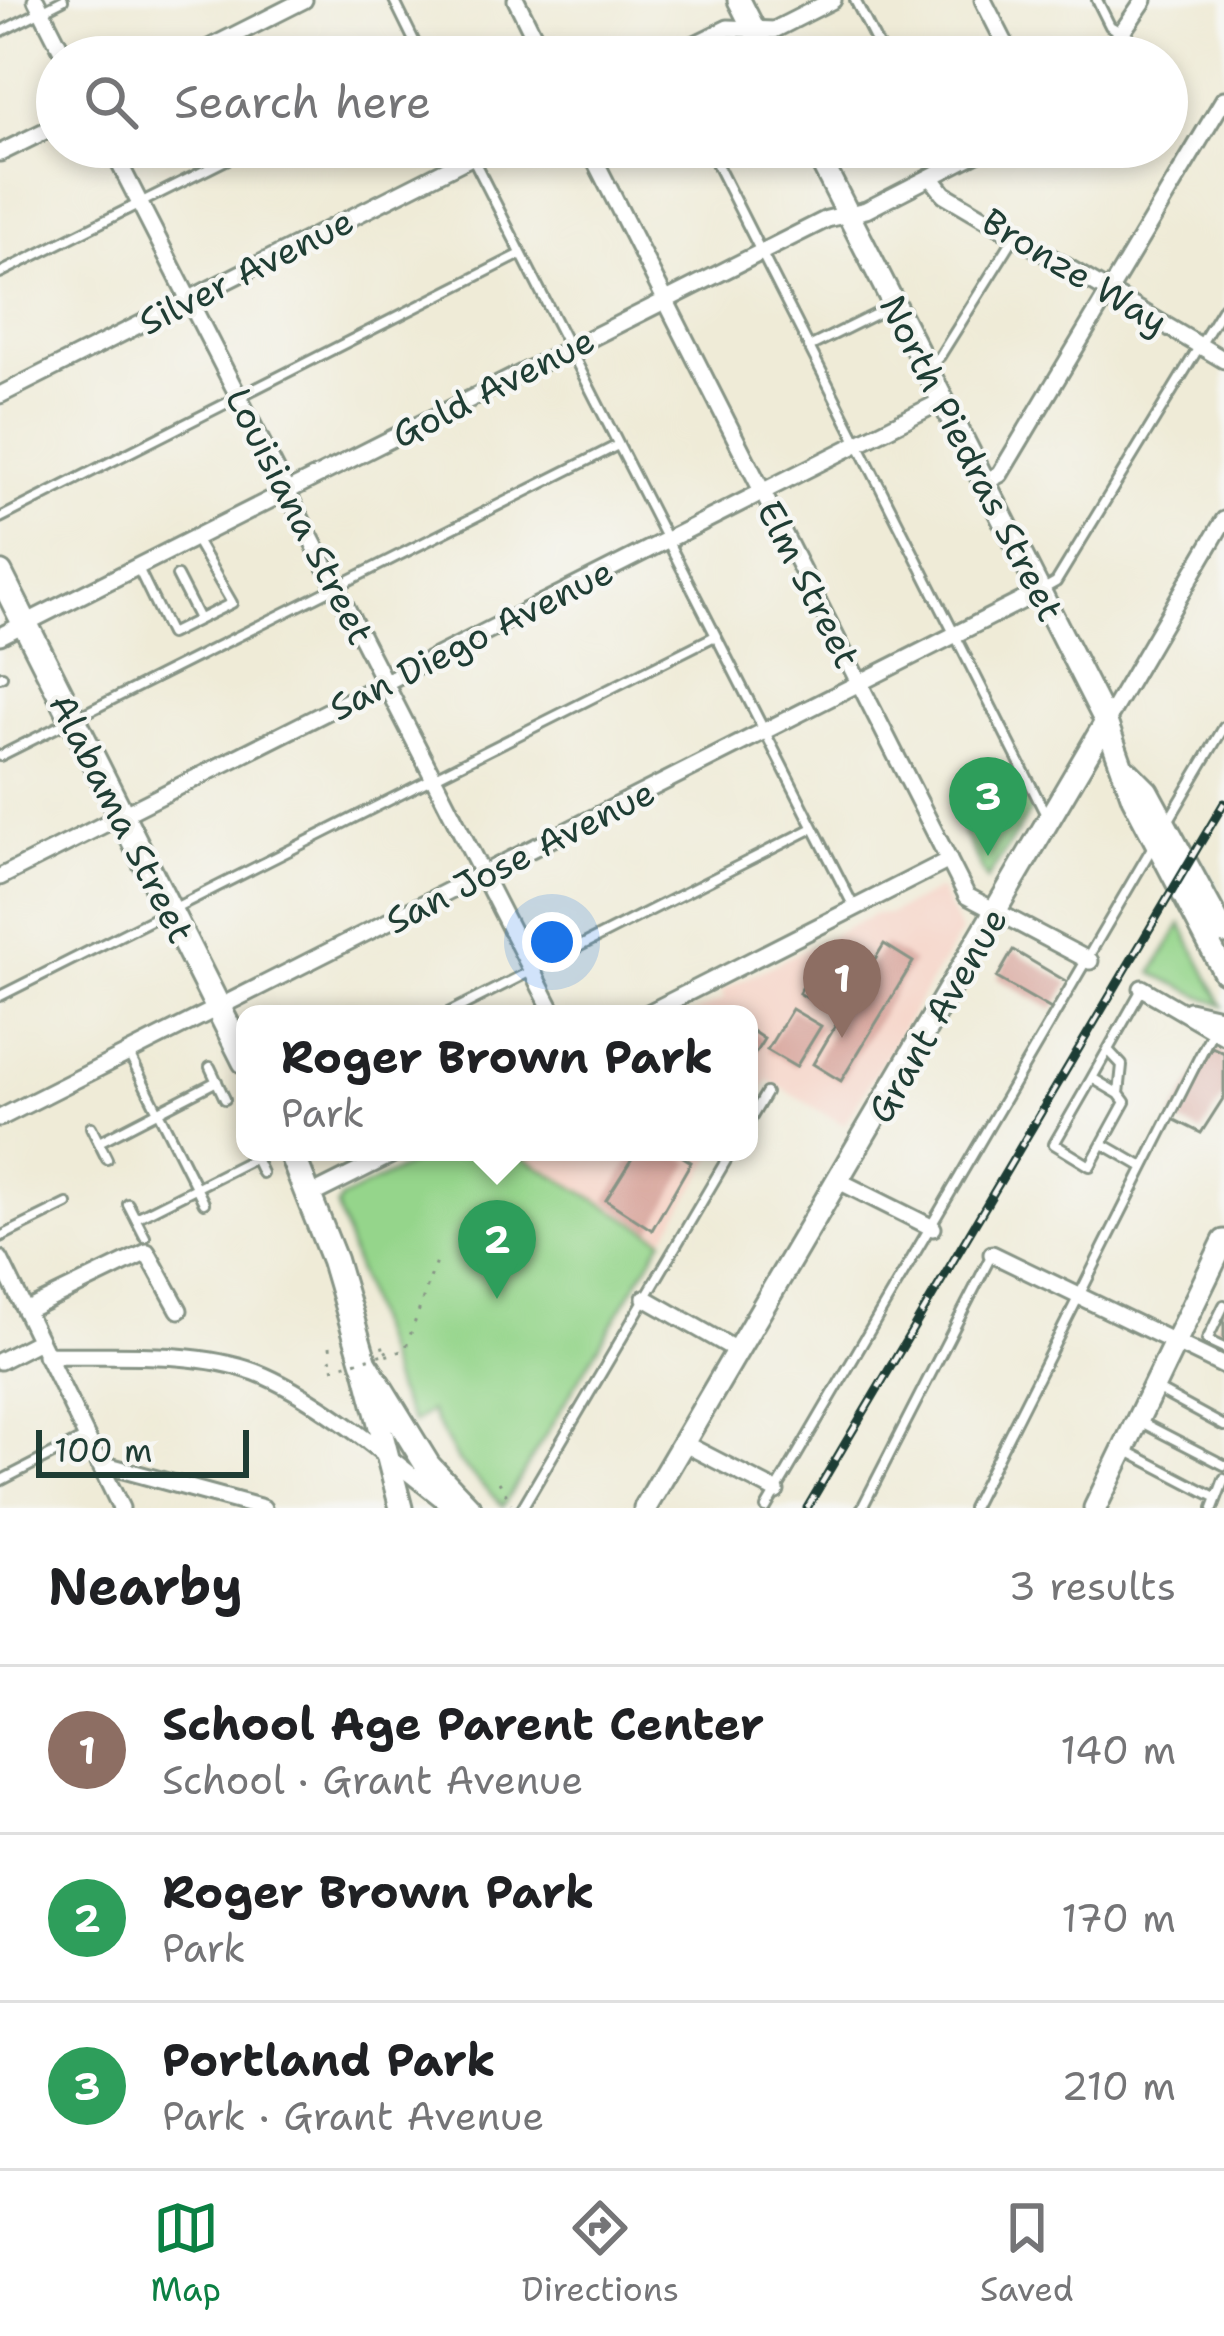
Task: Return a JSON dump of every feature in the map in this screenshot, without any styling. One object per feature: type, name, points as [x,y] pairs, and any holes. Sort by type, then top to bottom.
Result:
[{"type":"main road","points":[[739,0],[757,36]]},
{"type":"main road","name":"North Piedras Street","points":[[825,168],[1106,722],[1127,771],[1132,798],[1222,923]]},
{"type":"main road","name":"Alabama Street","points":[[0,574],[236,1043]]},
{"type":"main road","name":"Grant Avenue","points":[[645,1508],[1106,722]]},
{"type":"main road","name":"North Piedras Street","points":[[1160,834],[1224,972]]},
{"type":"main road","points":[[295,1161],[376,1358],[428,1466],[468,1508]]},
{"type":"main road","points":[[1095,1508],[1224,1241]]},
{"type":"main road","points":[[376,1358],[386,1457],[400,1508]]},
{"type":"street","points":[[233,36],[304,0]]},
{"type":"street","points":[[516,0],[534,36]]},
{"type":"street","points":[[712,36],[728,28],[774,30],[833,0]]},
{"type":"street","points":[[983,0],[1001,36]]},
{"type":"street","points":[[1123,34],[1144,0]]},
{"type":"street","points":[[39,5],[54,36]]},
{"type":"street","points":[[1188,160],[1224,99]]},
{"type":"street","points":[[0,153],[36,135]]},
{"type":"street","name":"Louisiana Street","points":[[122,168],[550,1005]]},
{"type":"street","name":"Silver Avenue","points":[[0,395],[439,168]]},
{"type":"street","name":"Elm Street","points":[[599,168],[973,902],[1090,961]]},
{"type":"street","name":"Gold Avenue","points":[[0,636],[761,252],[848,213],[866,210],[948,168]]},
{"type":"street","points":[[983,483],[1000,474],[1183,168]]},
{"type":"street","name":"Bronze Way","points":[[936,174],[944,194],[1224,360]]},
{"type":"street","name":"San Diego Avenue","points":[[0,877],[942,401]]},
{"type":"street","name":"Grant Avenue","points":[[1106,722],[1224,520]]},
{"type":"street","name":"San Jose Avenue","points":[[0,1118],[1039,592]]},
{"type":"street","points":[[664,1005],[950,860]]},
{"type":"street","points":[[1142,988],[1220,1028]]},
{"type":"street","points":[[311,1196],[379,1161]]},
{"type":"street","points":[[839,1181],[933,1228]]},
{"type":"street","points":[[26,1311],[147,1252],[179,1310]]},
{"type":"street","points":[[992,1254],[1176,1342],[1204,1347],[1224,1366]]},
{"type":"street","points":[[0,1259],[121,1508]]},
{"type":"street","points":[[645,1298],[738,1352]]},
{"type":"street","points":[[0,1360],[42,1348],[214,1362],[253,1371],[300,1396],[453,1508]]},
{"type":"street","points":[[683,1443],[776,1491]]},
{"type":"street","points":[[98,1463],[262,1508]]},
{"type":"lane","points":[[0,32],[39,5],[63,0]]},
{"type":"lane","points":[[394,0],[412,36]]},
{"type":"lane","points":[[855,0],[873,36]]},
{"type":"lane","points":[[1097,0],[1110,26],[1123,34]]},
{"type":"lane","points":[[0,274],[210,168]]},
{"type":"lane","points":[[477,168],[855,908]]},
{"type":"lane","points":[[719,168],[1049,821]]},
{"type":"lane","points":[[935,168],[936,174]]},
{"type":"lane","points":[[927,368],[940,356],[1015,236]]},
{"type":"lane","points":[[0,518],[521,254]]},
{"type":"lane","points":[[809,347],[895,304]]},
{"type":"lane","points":[[1039,592],[1055,581],[1224,306]]},
{"type":"lane","points":[[0,756],[618,445]]},
{"type":"lane","points":[[138,566],[170,634],[232,603],[194,538]]},
{"type":"lane","points":[[177,576],[199,619]]},
{"type":"lane","points":[[0,996],[715,636]]},
{"type":"lane","points":[[766,1508],[1224,728]]},
{"type":"lane","points":[[464,1005],[813,828]]},
{"type":"lane","points":[[1092,1078],[1125,1102],[1090,1166],[1054,1144],[1142,988]]},
{"type":"lane","points":[[972,1508],[1143,1167],[1220,1028]]},
{"type":"lane","points":[[1108,1049],[1122,1064],[1119,1094]]},
{"type":"lane","points":[[129,1053],[204,1203]]},
{"type":"lane","points":[[210,1067],[225,1099]]},
{"type":"lane","points":[[99,1142],[217,1082]]},
{"type":"lane","points":[[758,1107],[766,1093]]},
{"type":"lane","points":[[91,1127],[107,1159]]},
{"type":"lane","points":[[1103,1144],[1143,1167]]},
{"type":"lane","points":[[136,1218],[243,1161]]},
{"type":"lane","points":[[256,1161],[262,1173]]},
{"type":"lane","points":[[519,1508],[726,1161]]},
{"type":"lane","points":[[0,1238],[67,1204]]},
{"type":"lane","points":[[128,1204],[145,1237]]},
{"type":"lane","points":[[862,1508],[992,1254]]},
{"type":"lane","points":[[1224,1305],[1204,1347],[1224,1348]]},
{"type":"lane","points":[[1154,1388],[1224,1426]]},
{"type":"lane","points":[[1137,1420],[1224,1465]]},
{"type":"lane","points":[[0,1481],[84,1438]]},
{"type":"lane","points":[[1124,1449],[1214,1503],[1224,1479]]},
{"type":"path","points":[[330,1346],[332,1368],[376,1358],[382,1344],[385,1356],[405,1350],[438,1256]]},
{"type":"path","points":[[499,1483],[519,1508]]},
{"type":"shaded area","points":[[939,889],[961,932],[844,1125],[768,1080],[758,1096],[758,1005],[711,1005],[724,999],[721,991],[875,914],[889,914]]},
{"type":"shaded area","points":[[529,1161],[711,1161],[663,1239]]},
{"type":"green space","points":[[1031,795],[1035,803],[987,880],[963,831]]},
{"type":"green space","points":[[1181,924],[1223,1006],[1152,973]]},
{"type":"green space","points":[[416,1161],[529,1161],[663,1239],[503,1506],[456,1459],[430,1411],[413,1423],[396,1391],[337,1207],[341,1199]]},
{"type":"building","points":[[988,784],[1004,808],[978,819],[971,816],[966,797]]},
{"type":"building","points":[[884,944],[913,962],[841,1081],[813,1064],[840,1018],[799,993],[816,966],[856,990]]},
{"type":"building","points":[[1013,950],[1069,983],[1053,1010],[997,978]]},
{"type":"building","points":[[792,1009],[821,1026],[796,1067],[767,1050]]},
{"type":"building","points":[[1212,1047],[1224,1053],[1224,1097],[1201,1133],[1171,1118]]},
{"type":"building","points":[[630,1161],[691,1162],[652,1230],[606,1200]]},
{"type":"building","points":[[1224,1313],[1224,1345],[1211,1339]]},
{"type":"waterway","points":[[1199,863],[1213,887]]},
{"type":"railway","points":[[807,1508],[1224,803]]},
{"type":"place","name":"Portland Park","points":[[988,856]]},
{"type":"place","name":"School Age Parent Center","points":[[842,1038]]},
{"type":"place","name":"Roger Brown Park","points":[[497,1299]]}]
